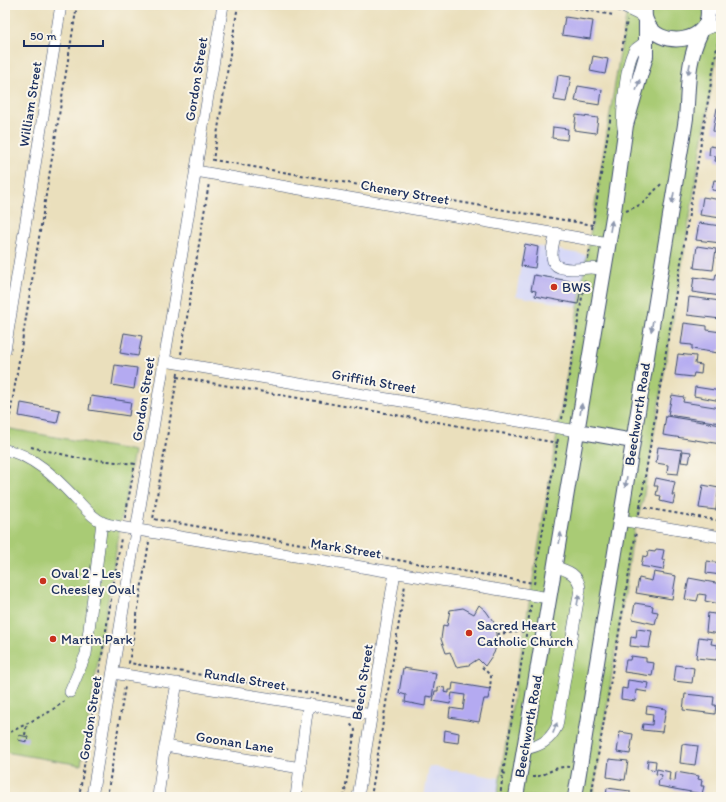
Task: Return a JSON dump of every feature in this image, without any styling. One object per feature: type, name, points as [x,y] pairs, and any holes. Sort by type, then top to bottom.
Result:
[{"type":"main road","name":"Beechworth Road","points":[[574,797],[686,119],[688,73],[693,50],[708,20],[709,5]]},
{"type":"main road","name":"Beechworth Road","points":[[516,797],[614,211],[625,134],[630,108],[647,50],[645,14]]},
{"type":"main road","points":[[645,14],[650,28],[671,39],[687,38],[702,31]]},
{"type":"main road","points":[[577,431],[632,441]]},
{"type":"street","name":"William Street","points":[[5,350],[61,5]]},
{"type":"street","name":"Gordon Street","points":[[92,797],[223,5]]},
{"type":"street","points":[[709,5],[721,12]]},
{"type":"street","points":[[623,10],[645,14]]},
{"type":"street","points":[[702,31],[721,24]]},
{"type":"street","name":"Chenery Street","points":[[196,171],[608,243]]},
{"type":"street","points":[[556,233],[552,256],[553,262],[556,265],[580,270],[586,268],[603,270]]},
{"type":"street","name":"Griffith Street","points":[[165,361],[577,431]]},
{"type":"street","points":[[5,450],[13,451],[29,459],[49,473],[88,512],[102,522],[86,654],[70,692]]},
{"type":"street","points":[[620,520],[721,537]]},
{"type":"street","name":"Mark Street","points":[[102,522],[123,527],[549,598]]},
{"type":"street","points":[[525,749],[538,746],[554,734],[557,726],[580,589],[579,582],[574,575],[565,569],[555,567]]},
{"type":"street","name":"Beech Street","points":[[358,797],[395,572]]},
{"type":"street","name":"Rundle Street","points":[[113,673],[308,704],[372,716]]},
{"type":"street","points":[[158,797],[165,746],[177,683]]},
{"type":"street","points":[[296,797],[301,768],[308,704]]},
{"type":"street","name":"Goonan Lane","points":[[165,746],[301,768]]},
{"type":"path","points":[[5,441],[77,5]]},
{"type":"path","points":[[238,5],[213,160],[593,225]]},
{"type":"path","points":[[556,5],[623,10],[628,16],[621,56]]},
{"type":"path","points":[[591,797],[719,32],[721,32]]},
{"type":"path","points":[[500,797],[612,110]]},
{"type":"path","points":[[107,797],[210,174]]},
{"type":"path","points":[[595,209],[626,212],[632,210],[649,198],[667,178],[694,182]]},
{"type":"path","points":[[177,377],[558,443]]},
{"type":"path","points":[[27,446],[78,458],[147,465]]},
{"type":"path","points":[[78,797],[135,464]]},
{"type":"path","points":[[640,508],[721,521]]},
{"type":"path","points":[[153,519],[534,583]]},
{"type":"path","points":[[370,797],[407,574]]},
{"type":"path","points":[[497,634],[527,631]]},
{"type":"path","points":[[129,663],[353,700],[361,695],[370,644],[383,646]]},
{"type":"path","points":[[482,667],[491,676],[490,688]]},
{"type":"path","points":[[5,735],[49,712],[65,701],[70,692]]},
{"type":"path","points":[[344,797],[356,730],[349,722]]},
{"type":"path","points":[[25,735],[27,723]]},
{"type":"path","points":[[503,773],[527,777],[538,777],[564,766],[596,771]]},
{"type":"shaded area","points":[[524,244],[587,255],[578,307],[516,296]]},
{"type":"shaded area","points":[[429,766],[500,778],[497,797],[424,797]]},
{"type":"green space","points":[[628,5],[721,5],[721,29],[643,500],[634,530],[593,797],[497,797]]},
{"type":"green space","name":"Martin Park","points":[[5,428],[134,451],[81,765],[5,752]]},
{"type":"building","points":[[565,17],[593,21],[590,39],[562,35]]},
{"type":"building","points":[[593,56],[608,59],[605,74],[590,71]]},
{"type":"building","points":[[558,75],[571,77],[566,102],[554,100]]},
{"type":"building","points":[[578,86],[602,90],[600,105],[575,101]]},
{"type":"building","points":[[717,108],[721,108],[721,133],[713,131]]},
{"type":"building","points":[[576,115],[598,118],[596,133],[574,130]]},
{"type":"building","points":[[553,127],[568,129],[567,140],[552,138]]},
{"type":"building","points":[[717,142],[721,143],[721,162],[715,161],[716,156],[709,155],[710,146],[716,147]]},
{"type":"building","points":[[714,180],[721,181],[721,191],[712,190]]},
{"type":"building","points":[[703,197],[721,200],[721,218],[700,215]]},
{"type":"building","points":[[699,223],[721,226],[721,243],[696,240]]},
{"type":"building","points":[[525,244],[538,247],[535,268],[521,266]]},
{"type":"building","points":[[697,246],[716,249],[713,270],[694,268]]},
{"type":"building","points":[[716,274],[721,275],[721,296],[692,292],[694,277],[715,280]]},
{"type":"building","points":[[534,275],[582,283],[578,304],[535,296],[536,291],[531,290]]},
{"type":"building","points":[[689,297],[721,301],[721,319],[687,315]]},
{"type":"building","points":[[684,323],[707,326],[707,330],[721,332],[721,350],[718,350],[718,353],[692,349],[692,345],[681,344]]},
{"type":"building","points":[[124,333],[142,336],[138,356],[120,353]]},
{"type":"building","points":[[678,354],[696,356],[695,364],[702,365],[701,374],[694,373],[693,377],[675,375]]},
{"type":"building","points":[[115,365],[137,368],[134,389],[112,385]]},
{"type":"building","points":[[695,387],[721,391],[721,401],[694,396]]},
{"type":"building","points":[[672,395],[684,397],[683,402],[721,408],[721,423],[668,415]]},
{"type":"building","points":[[91,396],[131,402],[129,416],[89,410]]},
{"type":"building","points":[[21,403],[60,410],[57,423],[19,416]]},
{"type":"building","points":[[666,416],[721,425],[721,444],[663,435]]},
{"type":"building","points":[[658,447],[682,450],[678,474],[667,473],[668,465],[656,463]]},
{"type":"building","points":[[683,451],[691,452],[689,463],[681,462]]},
{"type":"building","points":[[656,478],[675,482],[672,495],[675,495],[673,504],[660,501],[661,496],[656,495],[658,486],[654,486]]},
{"type":"building","points":[[703,485],[719,488],[716,510],[699,508]]},
{"type":"building","points":[[656,549],[664,550],[662,560],[665,561],[663,570],[641,566],[643,556],[647,557],[648,551],[655,552]]},
{"type":"building","points":[[707,561],[721,563],[721,575],[706,573]]},
{"type":"building","points":[[654,572],[676,576],[672,599],[636,593],[639,578],[652,581]]},
{"type":"building","points":[[689,578],[721,584],[720,604],[705,601],[706,595],[699,594],[697,601],[685,599]]},
{"type":"building","points":[[635,603],[653,606],[652,611],[658,612],[655,624],[632,619]]},
{"type":"building","name":"Sacred Heart Catholic Church","points":[[479,605],[486,611],[495,624],[497,643],[494,653],[485,666],[478,659],[469,665],[456,667],[450,652],[446,653],[441,639],[443,625],[447,626],[450,610],[463,608],[474,614]]},
{"type":"building","points":[[708,613],[721,615],[721,634],[706,632]]},
{"type":"building","points":[[637,629],[652,631],[649,648],[630,646],[631,637],[636,638]]},
{"type":"building","points":[[699,637],[712,639],[711,644],[718,645],[717,648],[721,649],[721,659],[696,658]]},
{"type":"building","points":[[631,656],[646,658],[646,662],[654,663],[652,676],[624,672],[626,660],[630,660]]},
{"type":"building","points":[[676,665],[694,668],[692,683],[674,681]]},
{"type":"building","points":[[403,668],[436,673],[432,697],[426,696],[425,706],[405,702],[406,695],[399,693]]},
{"type":"building","points":[[628,680],[649,683],[647,692],[636,690],[635,701],[621,699],[622,688],[627,689]]},
{"type":"building","points":[[453,683],[490,689],[488,699],[484,699],[479,722],[449,717],[450,708],[463,710],[465,695],[452,693],[450,704],[433,701],[435,691],[438,691],[438,687],[445,688],[444,692],[449,693],[449,690],[452,690]]},
{"type":"building","points":[[685,694],[714,697],[713,705],[716,705],[715,714],[683,710]]},
{"type":"building","points":[[647,706],[666,709],[662,732],[642,730],[643,724],[652,725],[653,714],[646,713]]},
{"type":"building","points":[[445,730],[459,733],[458,743],[444,741]]},
{"type":"building","points":[[620,732],[633,734],[630,754],[617,752]]},
{"type":"building","points":[[19,735],[28,737],[27,742],[18,740]]},
{"type":"building","points":[[682,744],[698,746],[695,765],[680,763]]},
{"type":"building","points":[[609,759],[628,761],[625,780],[607,777]]},
{"type":"building","points":[[648,760],[656,761],[655,770],[647,768]]},
{"type":"building","points":[[657,769],[670,772],[669,780],[675,781],[676,772],[699,776],[698,779],[702,780],[701,786],[704,786],[702,794],[658,786],[659,779],[661,779],[662,775],[656,774]]},
{"type":"building","points":[[607,788],[630,791],[630,797],[606,797]]},
{"type":"place","name":"BWS","points":[[554,287]]},
{"type":"place","name":"Oval 2 - Les Cheesley Oval","points":[[43,581]]},
{"type":"place","name":"Sacred Heart Catholic Church","points":[[469,633]]},
{"type":"place","name":"Martin Park","points":[[53,639]]}]
